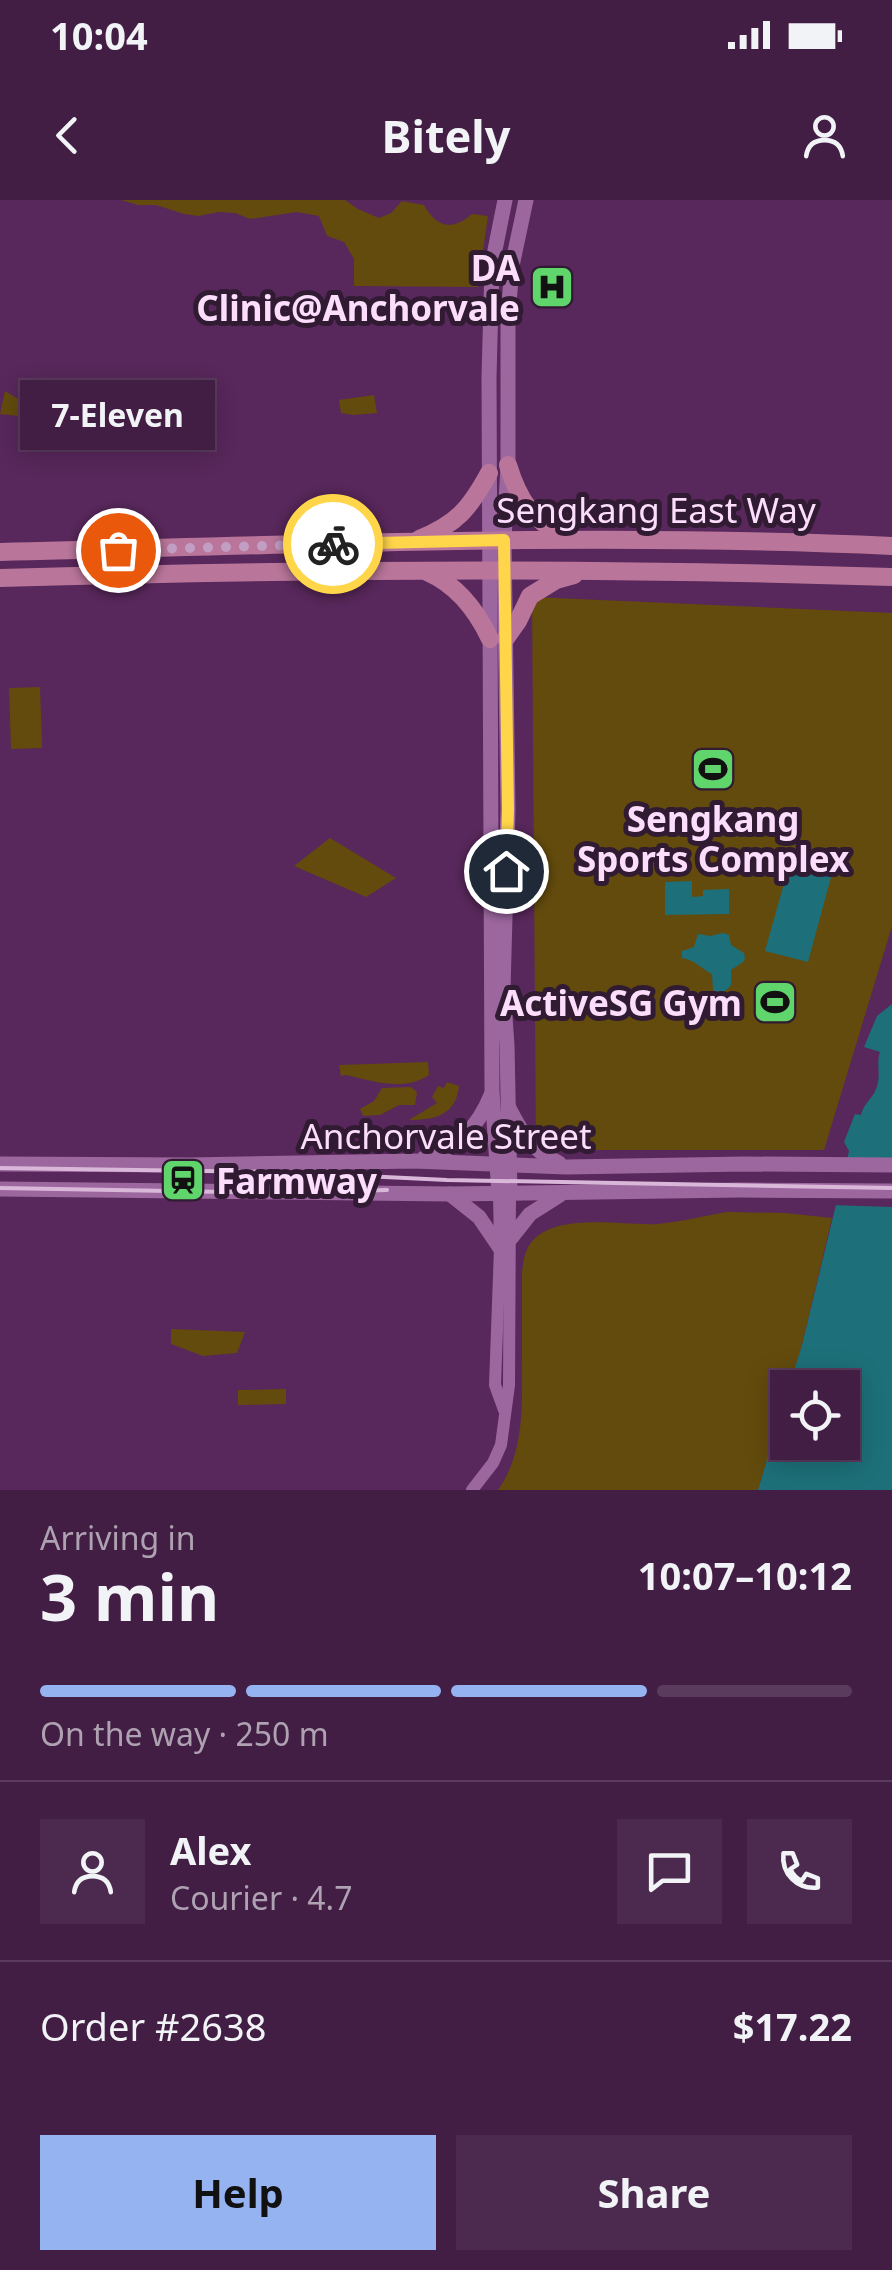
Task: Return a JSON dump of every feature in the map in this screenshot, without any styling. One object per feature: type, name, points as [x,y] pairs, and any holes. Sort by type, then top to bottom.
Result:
[{"type":"main road","points":[[508,465],[515,490],[536,518],[571,540]]},
{"type":"main road","points":[[409,542],[438,531],[464,514],[489,473]]},
{"type":"main road","name":"Sengkang East Way","points":[[0,552],[496,540],[760,540],[892,546]]},
{"type":"main road","name":"Sengkang East Way","points":[[0,578],[497,569],[695,570],[892,577]]},
{"type":"main road","points":[[424,570],[443,579],[465,599],[498,638],[518,621],[530,596],[556,580],[594,570]]},
{"type":"street","points":[[503,1164],[492,1091],[498,638],[496,540],[489,473],[490,299],[492,265],[505,200]]},
{"type":"street","points":[[496,540],[508,465],[512,266],[526,200]]},
{"type":"street","points":[[472,1490],[493,1463],[501,1445],[510,1385],[503,1164],[507,1104],[503,989],[508,810],[498,638]]},
{"type":"street","points":[[414,1162],[452,1147],[469,1132],[492,1091]]},
{"type":"street","points":[[507,1104],[534,1149],[566,1167]]},
{"type":"street","name":"Anchorvale Street","points":[[0,1164],[892,1165]]},
{"type":"street","name":"Anchorvale Street","points":[[0,1189],[450,1194],[892,1191]]},
{"type":"street","points":[[506,1243],[530,1214],[564,1193]]},
{"type":"street","points":[[450,1194],[506,1243]]},
{"type":"shaded area","points":[[121,200],[345,200],[379,218],[391,213],[402,201],[424,205],[445,224],[458,223],[472,214],[488,216],[478,287],[354,286],[354,259],[344,242],[327,236],[319,216],[297,212],[250,219],[219,212],[198,216]]},
{"type":"shaded area","points":[[5,391],[32,407],[29,417],[0,414]]},
{"type":"shaded area","points":[[374,395],[377,413],[341,413],[339,400]]},
{"type":"shaded area","name":"Sengkang Sports Complex","points":[[532,597],[892,613],[892,926],[824,1150],[536,1150]]},
{"type":"shaded area","points":[[40,687],[42,748],[11,749],[9,688]]},
{"type":"shaded area","points":[[330,838],[396,878],[366,897],[294,866]]},
{"type":"shaded area","points":[[792,855],[834,866],[808,962],[765,951]]},
{"type":"shaded area","points":[[692,881],[692,897],[703,896],[703,890],[729,889],[729,914],[665,915],[665,882]]},
{"type":"shaded area","points":[[698,934],[729,935],[731,945],[745,958],[731,970],[731,985],[718,992],[713,990],[712,974],[682,958],[682,951],[694,947]]},
{"type":"shaded area","points":[[892,1004],[892,1490],[758,1490],[770,1450],[770,1460],[860,1460],[860,1370],[794,1370],[849,1151],[844,1142],[855,1114],[861,1115],[878,1082],[880,1052],[864,1047],[877,1016]]},
{"type":"shaded area","points":[[428,1062],[429,1075],[399,1084],[341,1076],[339,1065]]},
{"type":"shaded area","points":[[447,1082],[459,1086],[449,1110],[427,1119],[409,1120],[437,1103],[432,1097],[438,1086],[444,1088]]},
{"type":"shaded area","points":[[411,1087],[417,1092],[415,1105],[399,1105],[380,1115],[363,1116],[360,1109],[374,1101],[382,1088]]},
{"type":"shaded area","points":[[727,1212],[832,1218],[794,1370],[770,1370],[770,1450],[758,1490],[498,1490],[513,1460],[520,1427],[522,1273],[530,1244],[555,1227],[571,1224],[657,1224]]},
{"type":"shaded area","points":[[171,1329],[245,1332],[237,1353],[203,1356],[171,1344]]},
{"type":"shaded area","points":[[286,1389],[286,1404],[238,1405],[238,1390]]},
{"type":"pier","points":[[842,1158],[892,1158],[892,1207],[830,1205]]},
{"type":"railway","points":[[0,1168],[892,1188]]},
{"type":"railway","points":[[0,1188],[283,1193],[387,1190]]},
{"type":"way so far","points":[[118,550],[333,544]]},
{"type":"place","name":"DA Clinic@Anchorvale","points":[[552,287]]},
{"type":"place","name":"7-Eleven","points":[[118,550]]},
{"type":"place","name":"Sengkang Sports Complex","points":[[713,769]]},
{"type":"place","name":"ActiveSG Gym","points":[[775,1002]]},
{"type":"place","name":"Farmway","points":[[183,1180]]},
{"type":"route","points":[[333,544],[504,540],[506,871]]}]
